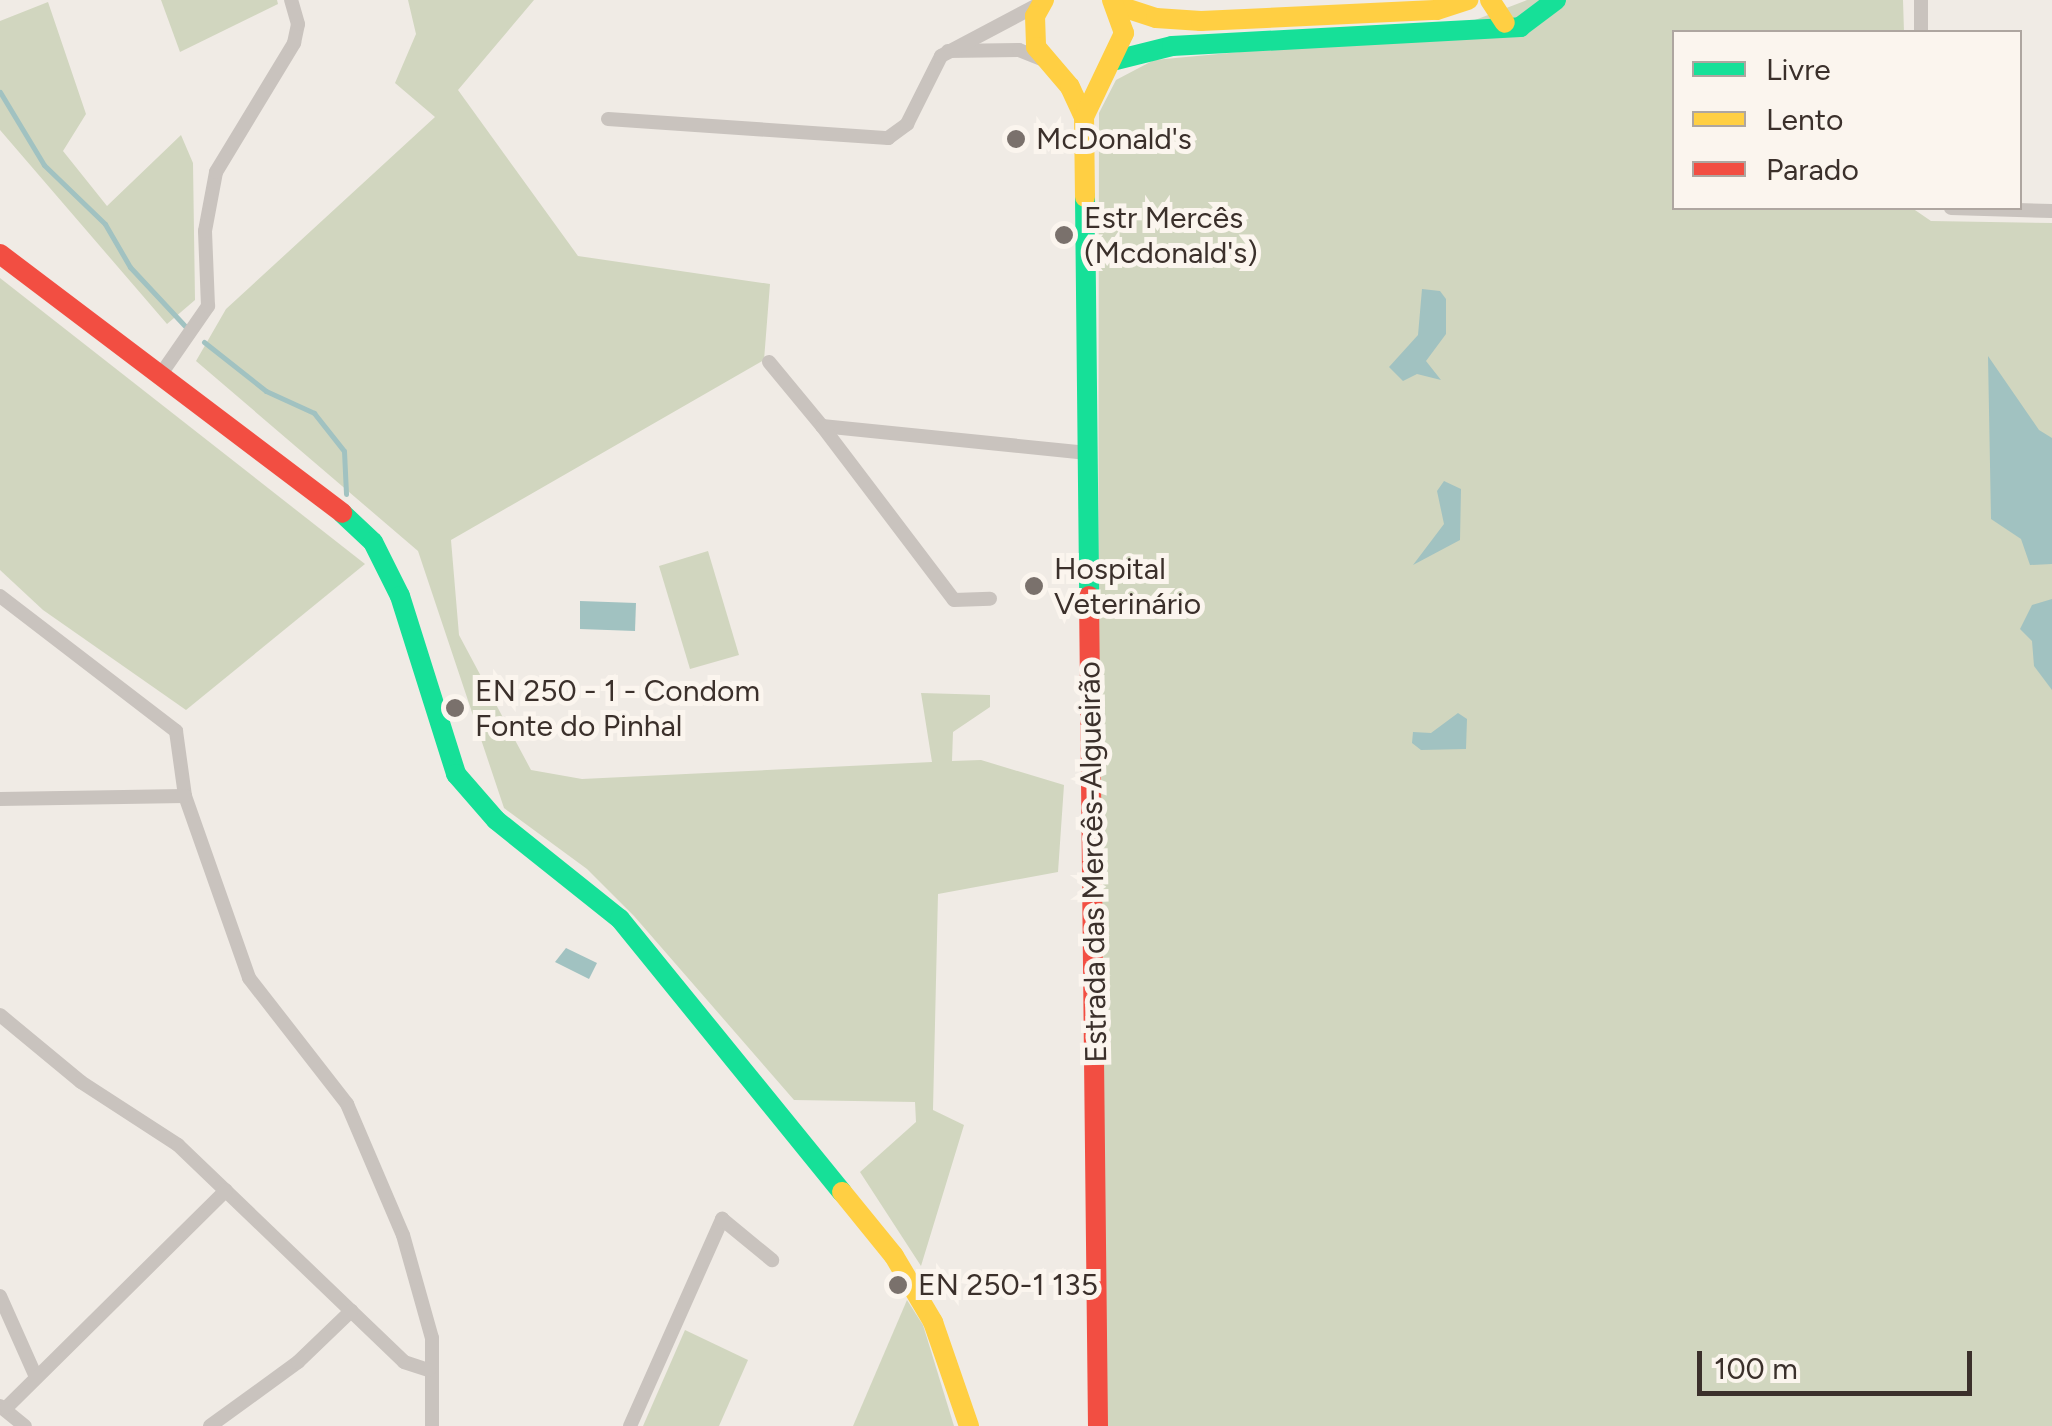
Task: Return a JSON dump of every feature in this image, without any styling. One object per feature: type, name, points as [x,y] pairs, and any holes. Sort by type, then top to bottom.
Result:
[{"type":"street","points":[[160,374],[208,306],[205,231],[216,172],[294,44],[298,24],[291,0]]},
{"type":"street","points":[[1114,2],[1156,18],[1201,21],[1437,10],[1468,0]]},
{"type":"street","points":[[1490,0],[1505,23]]},
{"type":"street","points":[[1920,0],[1921,30]]},
{"type":"street","points":[[608,119],[873,142],[907,124],[929,70],[947,52],[1043,1]]},
{"type":"street","points":[[1043,1],[1032,32],[1084,117]]},
{"type":"street","name":"Estrada das Mercês-Algueirão","points":[[1098,1426],[1084,117],[1124,33],[1114,2]]},
{"type":"street","points":[[947,52],[1019,50],[1081,76],[1155,48],[1532,24],[1551,2]]},
{"type":"street","points":[[2018,210],[2052,211]]},
{"type":"street","points":[[0,254],[325,497],[373,542],[394,577],[441,739],[464,785],[496,820],[620,919],[894,1256],[926,1306],[969,1426]]},
{"type":"street","points":[[768,362],[822,426],[954,600],[990,599]]},
{"type":"street","points":[[822,426],[1088,454]]},
{"type":"street","points":[[0,596],[176,731],[185,796],[249,978],[347,1104],[396,1218],[432,1338],[432,1426]]},
{"type":"street","points":[[0,799],[185,796]]},
{"type":"street","points":[[0,1015],[81,1082],[178,1145],[404,1362],[429,1370]]},
{"type":"street","points":[[25,1426],[4,1406],[226,1190]]},
{"type":"street","points":[[630,1426],[722,1219],[772,1260]]},
{"type":"street","points":[[0,1296],[36,1377]]},
{"type":"street","points":[[210,1426],[298,1362],[351,1311]]},
{"type":"green space","points":[[161,0],[277,0],[278,4],[180,52]]},
{"type":"green space","points":[[408,0],[534,0],[458,90],[578,256],[770,284],[764,360],[451,540],[459,635],[531,770],[582,779],[932,762],[921,693],[990,695],[990,707],[953,732],[952,761],[981,760],[1064,785],[1058,872],[938,894],[933,1110],[964,1125],[921,1266],[860,1172],[916,1122],[915,1102],[794,1100],[634,916],[587,869],[504,808],[418,551],[196,361],[226,309],[435,117],[395,83],[416,34]]},
{"type":"green space","points":[[1527,0],[1903,0],[1904,30],[1672,30],[1672,210],[1915,210],[1931,221],[2052,223],[2052,1426],[1097,1426],[1099,113],[1116,80],[1154,60],[1441,33]]},
{"type":"green space","points":[[48,2],[86,114],[63,151],[107,206],[181,135],[193,163],[195,300],[167,324],[0,130],[0,21]]},
{"type":"green space","points":[[0,278],[365,564],[186,710],[43,610],[0,570]]},
{"type":"green space","points":[[708,551],[739,655],[690,669],[659,566]]},
{"type":"green space","points":[[907,1300],[923,1325],[954,1426],[853,1426]]},
{"type":"green space","points":[[685,1330],[748,1360],[719,1426],[643,1426]]},
{"type":"water","points":[[1422,289],[1440,291],[1446,299],[1446,334],[1426,361],[1441,380],[1417,374],[1403,381],[1389,367],[1418,335]]},
{"type":"water","points":[[1988,356],[2039,430],[2052,438],[2052,564],[2030,565],[2021,539],[1991,519]]},
{"type":"water","points":[[1444,481],[1461,489],[1460,540],[1413,565],[1444,524],[1437,491]]},
{"type":"water","points":[[2052,599],[2052,690],[2034,666],[2032,641],[2020,629],[2032,605]]},
{"type":"water","points":[[580,601],[636,603],[635,631],[580,629]]},
{"type":"water","points":[[1458,713],[1467,719],[1466,749],[1421,750],[1412,743],[1413,732],[1431,733]]},
{"type":"water","points":[[566,948],[597,963],[589,979],[555,962]]},
{"type":"waterway","points":[[0,92],[44,165],[105,224],[130,267],[186,327]]},
{"type":"waterway","points":[[204,342],[266,391],[314,413],[344,451],[346,494]]},
{"type":"traffic: fast","points":[[1112,61],[1172,46],[1520,27],[1556,0]]},
{"type":"traffic: fast","points":[[1085,197],[1089,596]]},
{"type":"traffic: fast","points":[[342,513],[373,542],[400,596],[456,774],[496,820],[620,919],[842,1192]]},
{"type":"traffic: slow","points":[[1044,0],[1035,16],[1036,47],[1070,87],[1084,117]]},
{"type":"traffic: slow","points":[[1085,197],[1084,117],[1124,33],[1112,0]]},
{"type":"traffic: slow","points":[[1116,5],[1156,18],[1201,21],[1437,10],[1468,0]]},
{"type":"traffic: slow","points":[[1490,0],[1505,23]]},
{"type":"traffic: slow","points":[[842,1192],[894,1256],[933,1322],[969,1426]]},
{"type":"traffic: jam","points":[[0,254],[342,513]]},
{"type":"traffic: jam","points":[[1089,596],[1098,1426]]},
{"type":"place","name":"McDonald's","points":[[1016,139]]},
{"type":"place","name":"Estr Mercês (Mcdonald's)","points":[[1064,235]]},
{"type":"place","name":"Hospital Veterinário","points":[[1034,586]]},
{"type":"place","name":"EN 250 - 1 - Condom Fonte do Pinhal","points":[[455,708]]},
{"type":"place","name":"EN 250-1 135","points":[[898,1285]]}]
